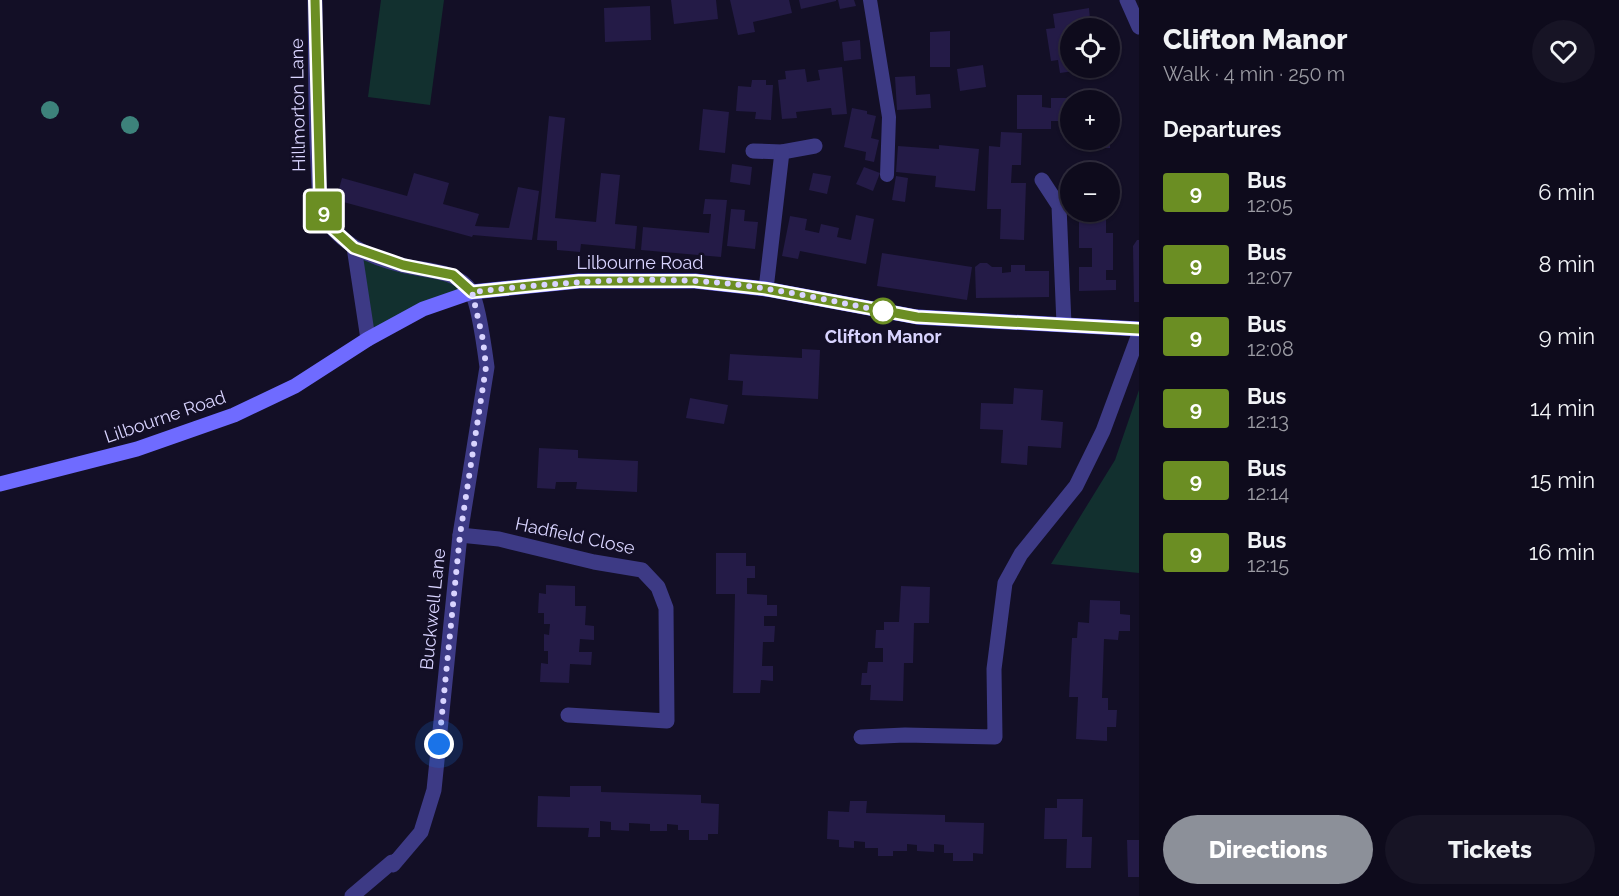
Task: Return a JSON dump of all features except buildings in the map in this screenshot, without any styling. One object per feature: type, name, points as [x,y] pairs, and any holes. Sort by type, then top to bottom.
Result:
[{"type":"street","name":"Hillmorton Lane","points":[[315,0],[317,143],[320,196],[325,216],[333,229],[354,248],[403,265],[453,275],[472,292]]},
{"type":"street","points":[[1127,0],[1139,27]]},
{"type":"street","points":[[753,151],[782,152],[815,146]]},
{"type":"street","points":[[766,289],[782,152]]},
{"type":"street","points":[[1042,180],[1060,199]]},
{"type":"street","points":[[1064,324],[1065,222]]},
{"type":"street","points":[[354,248],[368,339]]},
{"type":"street","name":"Lilbourne Road","points":[[0,484],[137,450],[234,415],[295,386],[368,339],[423,309],[472,292],[579,281],[695,281],[766,289],[917,317],[1139,329]]},
{"type":"street","name":"Buckwell Lane","points":[[352,896],[392,862],[393,865],[421,832],[434,790],[460,535],[486,367],[483,340],[472,292]]},
{"type":"street","points":[[861,737],[905,735],[995,737],[994,669],[1005,582],[1021,554],[1076,486],[1103,431],[1139,334]]},
{"type":"street","name":"Hadfield Close","points":[[460,535],[498,539],[594,562],[642,570],[658,587],[666,608],[667,721],[568,715]]},
{"type":"lane","points":[[870,0],[889,117],[887,175]]},
{"type":"green space","points":[[381,0],[444,0],[430,105],[368,97]]},
{"type":"green space","points":[[354,247],[453,275],[472,292],[368,339]]},
{"type":"green space","points":[[1139,390],[1139,573],[1051,564],[1115,460]]},
{"type":"bus line","name":"9","points":[[315,0],[320,196],[325,216],[333,229],[354,248],[403,265],[453,275],[472,292],[579,281],[695,281],[766,289],[917,317],[1139,329]]},
{"type":"place","name":"Clifton Manor","points":[[883,311]]},
{"type":"route","points":[[439,744],[460,535],[486,367],[483,340],[472,292],[579,281],[695,281],[766,289],[883,311]]}]
